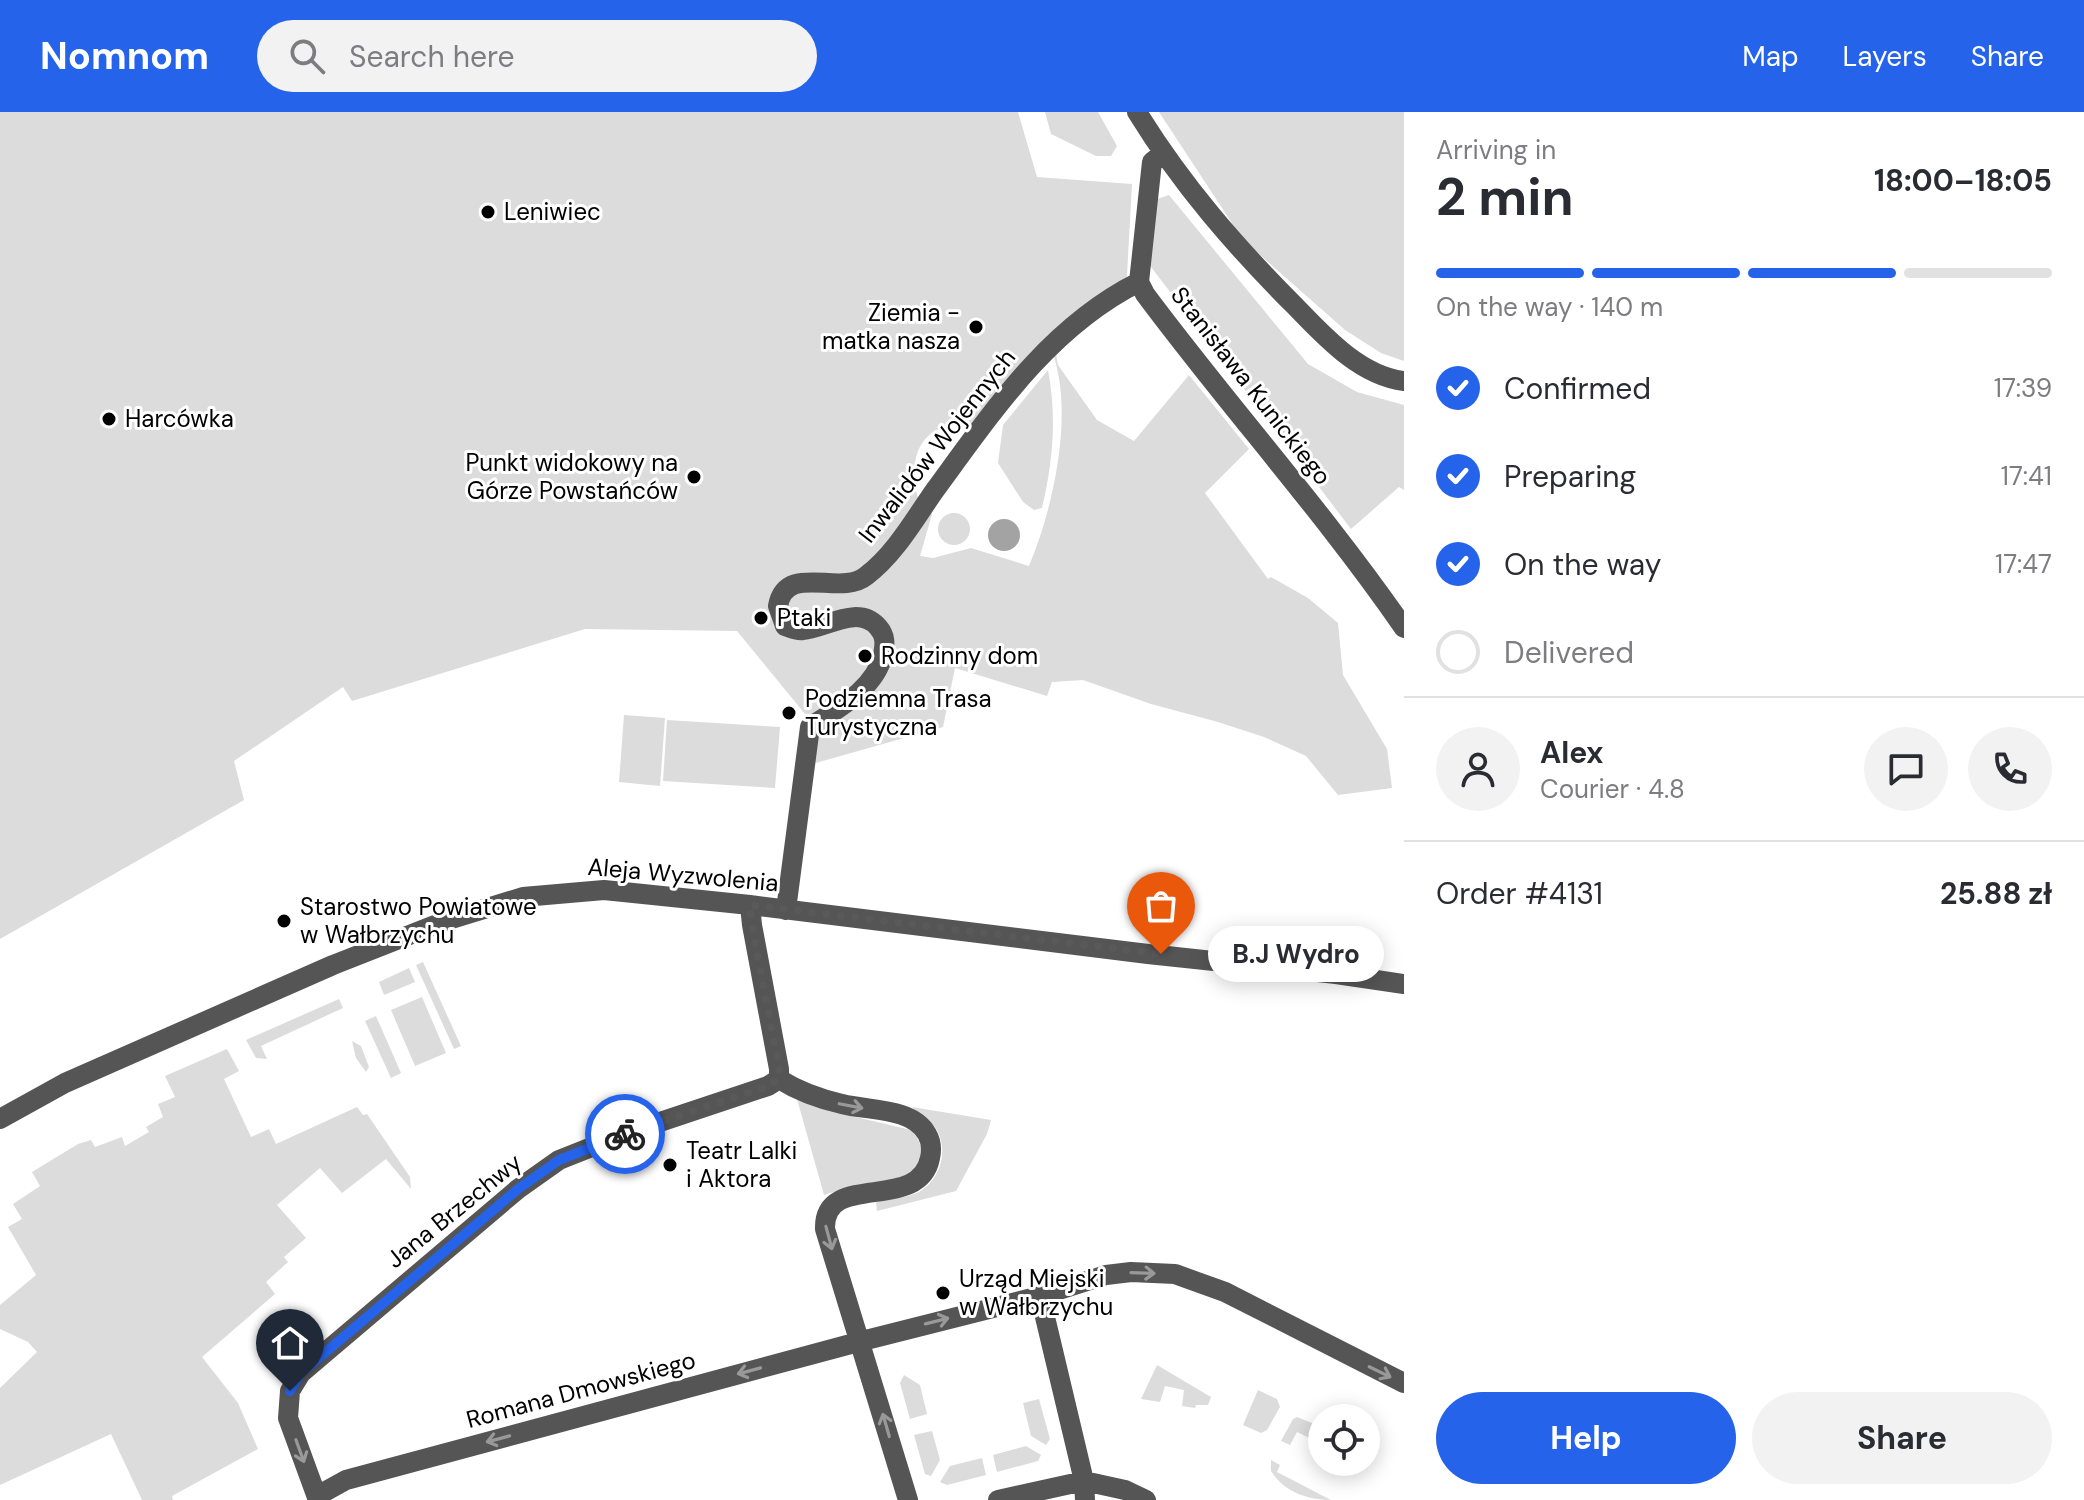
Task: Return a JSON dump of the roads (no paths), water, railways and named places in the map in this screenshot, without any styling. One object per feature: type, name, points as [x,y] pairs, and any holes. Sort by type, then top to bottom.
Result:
[{"type":"street","points":[[1137,112],[1163,153],[1239,250],[1334,345],[1370,370],[1404,381]]},
{"type":"street","name":"Stanisława Kunickiego","points":[[1163,153],[1152,162],[1139,282],[1145,294],[1201,369],[1345,544],[1404,628]]},
{"type":"street","name":"Inwalidów Wojennych","points":[[786,910],[810,727],[843,706],[870,681],[881,661],[886,641],[879,627],[870,620],[856,616],[804,630],[785,626],[778,606],[783,592],[790,585],[801,582],[850,584],[863,579],[891,552],[989,417],[1042,354],[1062,334],[1113,296],[1139,282]]},
{"type":"street","name":"Aleja Wyzwolenia","points":[[0,1119],[65,1083],[333,965],[445,921],[523,897],[604,890],[1404,984]]},
{"type":"street","points":[[750,905],[779,1079],[792,1087],[842,1104],[901,1115],[917,1122],[926,1131],[930,1143],[928,1165],[918,1179],[903,1187],[837,1200],[825,1217],[825,1229],[862,1341],[908,1500]]},
{"type":"street","name":"Jana Brzechwy","points":[[317,1498],[288,1418],[287,1400],[301,1373],[518,1189],[559,1160],[627,1133],[768,1086],[779,1079]]},
{"type":"street","name":"Romana Dmowskiego","points":[[317,1498],[346,1480],[1040,1296],[1106,1275],[1131,1272],[1175,1274],[1225,1292],[1404,1383]]},
{"type":"street","points":[[1040,1296],[1084,1490]]},
{"type":"street","points":[[998,1500],[1084,1490],[1125,1490],[1146,1500]]},
{"type":"place","name":"Leniwiec","points":[[488,212]]},
{"type":"place","name":"Ziemia - matka nasza","points":[[976,327]]},
{"type":"place","name":"Harcówka","points":[[109,419]]},
{"type":"place","name":"Punkt widokowy na Górze Powstańców","points":[[694,477]]},
{"type":"place","name":"Ptaki","points":[[761,618]]},
{"type":"place","name":"Rodzinny dom","points":[[865,656]]},
{"type":"place","name":"Podziemna Trasa Turystyczna","points":[[789,713]]},
{"type":"place","name":"Starostwo Powiatowe w Wałbrzychu","points":[[284,921]]},
{"type":"place","name":"B.J Wydro","points":[[1161,954]]},
{"type":"place","name":"Teatr Lalki i Aktora","points":[[670,1165]]},
{"type":"place","name":"Urząd Miejski w Wałbrzychu","points":[[943,1293]]}]
